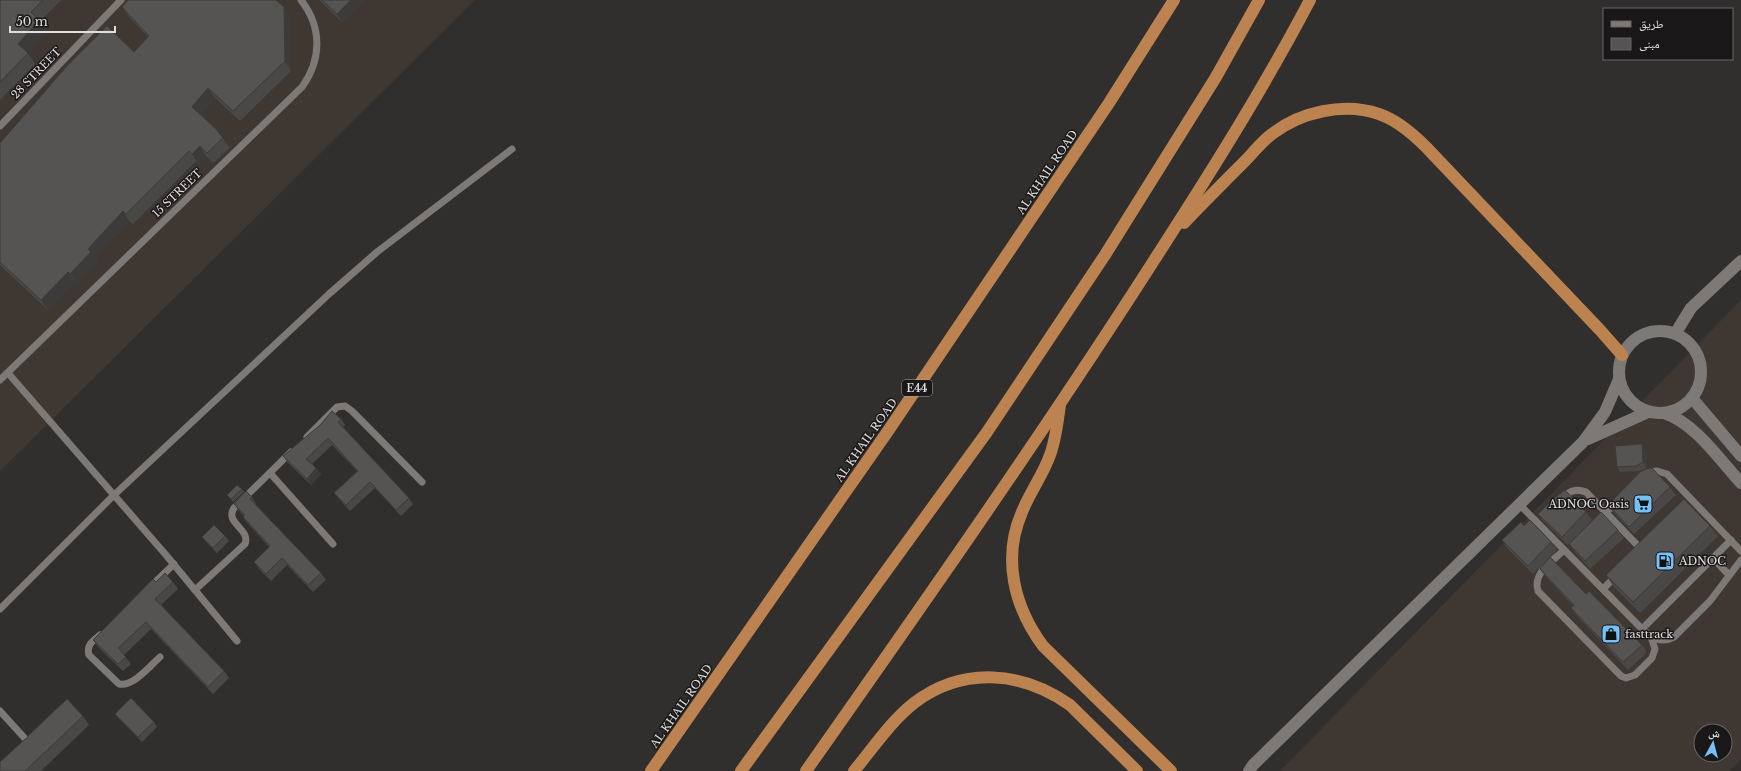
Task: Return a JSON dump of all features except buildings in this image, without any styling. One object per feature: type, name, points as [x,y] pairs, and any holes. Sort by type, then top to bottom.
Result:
[{"type":"highway","name":"AL KHAIL ROAD","points":[[651,771],[888,431],[1109,103],[1174,0]]},
{"type":"highway","points":[[741,771],[987,432],[1105,254],[1216,77],[1259,0]]},
{"type":"highway","points":[[806,771],[1061,402],[1168,239],[1264,83],[1310,0]]},
{"type":"highway","points":[[1168,239],[1271,134],[1293,121],[1313,114],[1338,110],[1352,110],[1379,114],[1408,130],[1429,150],[1591,320],[1622,355]]},
{"type":"highway","points":[[1061,402],[1050,455],[1044,471],[1022,510],[1014,534],[1012,563],[1016,594],[1029,624],[1043,646],[1171,771]]},
{"type":"highway","points":[[854,771],[903,713],[914,703],[926,695],[953,683],[982,677],[1013,679],[1043,688],[1057,696],[1070,705],[1137,771]]},
{"type":"street","points":[[1675,334],[1691,308],[1741,261]]},
{"type":"street","points":[[1664,413],[1680,408],[1692,398],[1698,389],[1701,378],[1701,367],[1698,357],[1689,343],[1675,334],[1657,331],[1644,334],[1632,341],[1622,355],[1619,363],[1619,379],[1624,393],[1634,405],[1648,412],[1664,413],[1687,424],[1741,482]]},
{"type":"street","points":[[1249,769],[1583,442],[1605,412],[1619,379]]},
{"type":"street","points":[[1692,398],[1741,456]]},
{"type":"street","points":[[1583,442],[1648,412]]},
{"type":"lane","name":"28 STREET","points":[[0,126],[121,0]]},
{"type":"lane","name":"15 STREET","points":[[0,380],[302,87],[313,69],[317,49],[317,38],[312,18],[301,0]]},
{"type":"lane","points":[[0,609],[113,496],[353,273],[512,149]]},
{"type":"lane","points":[[8,373],[113,496],[174,564],[237,641]]},
{"type":"lane","points":[[195,590],[245,544],[245,534],[232,519],[232,511],[337,407],[345,406],[352,411],[422,482]]},
{"type":"lane","points":[[1642,476],[1646,473],[1657,471],[1667,474],[1690,503],[1741,551]]},
{"type":"lane","points":[[270,473],[333,544]]},
{"type":"lane","points":[[1554,506],[1570,492],[1581,490],[1590,495],[1642,550]]},
{"type":"lane","points":[[1592,528],[1622,497]]},
{"type":"lane","points":[[1519,504],[1568,550],[1642,629],[1650,636],[1661,640],[1668,640],[1674,637],[1710,601],[1741,560]]},
{"type":"lane","points":[[1537,522],[1543,517]]},
{"type":"lane","points":[[1642,629],[1731,540]]},
{"type":"lane","points":[[1637,555],[1648,544]]},
{"type":"lane","points":[[1568,550],[1540,574],[1536,582],[1538,591],[1621,676],[1626,678],[1635,675],[1652,658],[1655,649],[1650,636]]},
{"type":"lane","points":[[1713,558],[1729,575]]},
{"type":"lane","points":[[141,595],[174,564]]},
{"type":"lane","points":[[1603,589],[1620,572]]},
{"type":"lane","points":[[103,631],[90,644],[88,648],[89,655],[119,684],[123,685],[131,683],[160,657]]},
{"type":"lane","points":[[0,711],[30,744]]},
{"type":"shaded area","points":[[0,0],[475,0],[0,471]]},
{"type":"shaded area","points":[[1741,300],[1741,760],[1729,771],[1280,771]]},
{"type":"place","name":"ADNOC Oasis","points":[[1643,504]]},
{"type":"place","name":"ADNOC","points":[[1665,561]]},
{"type":"place","name":"fasttrack","points":[[1611,634]]}]
